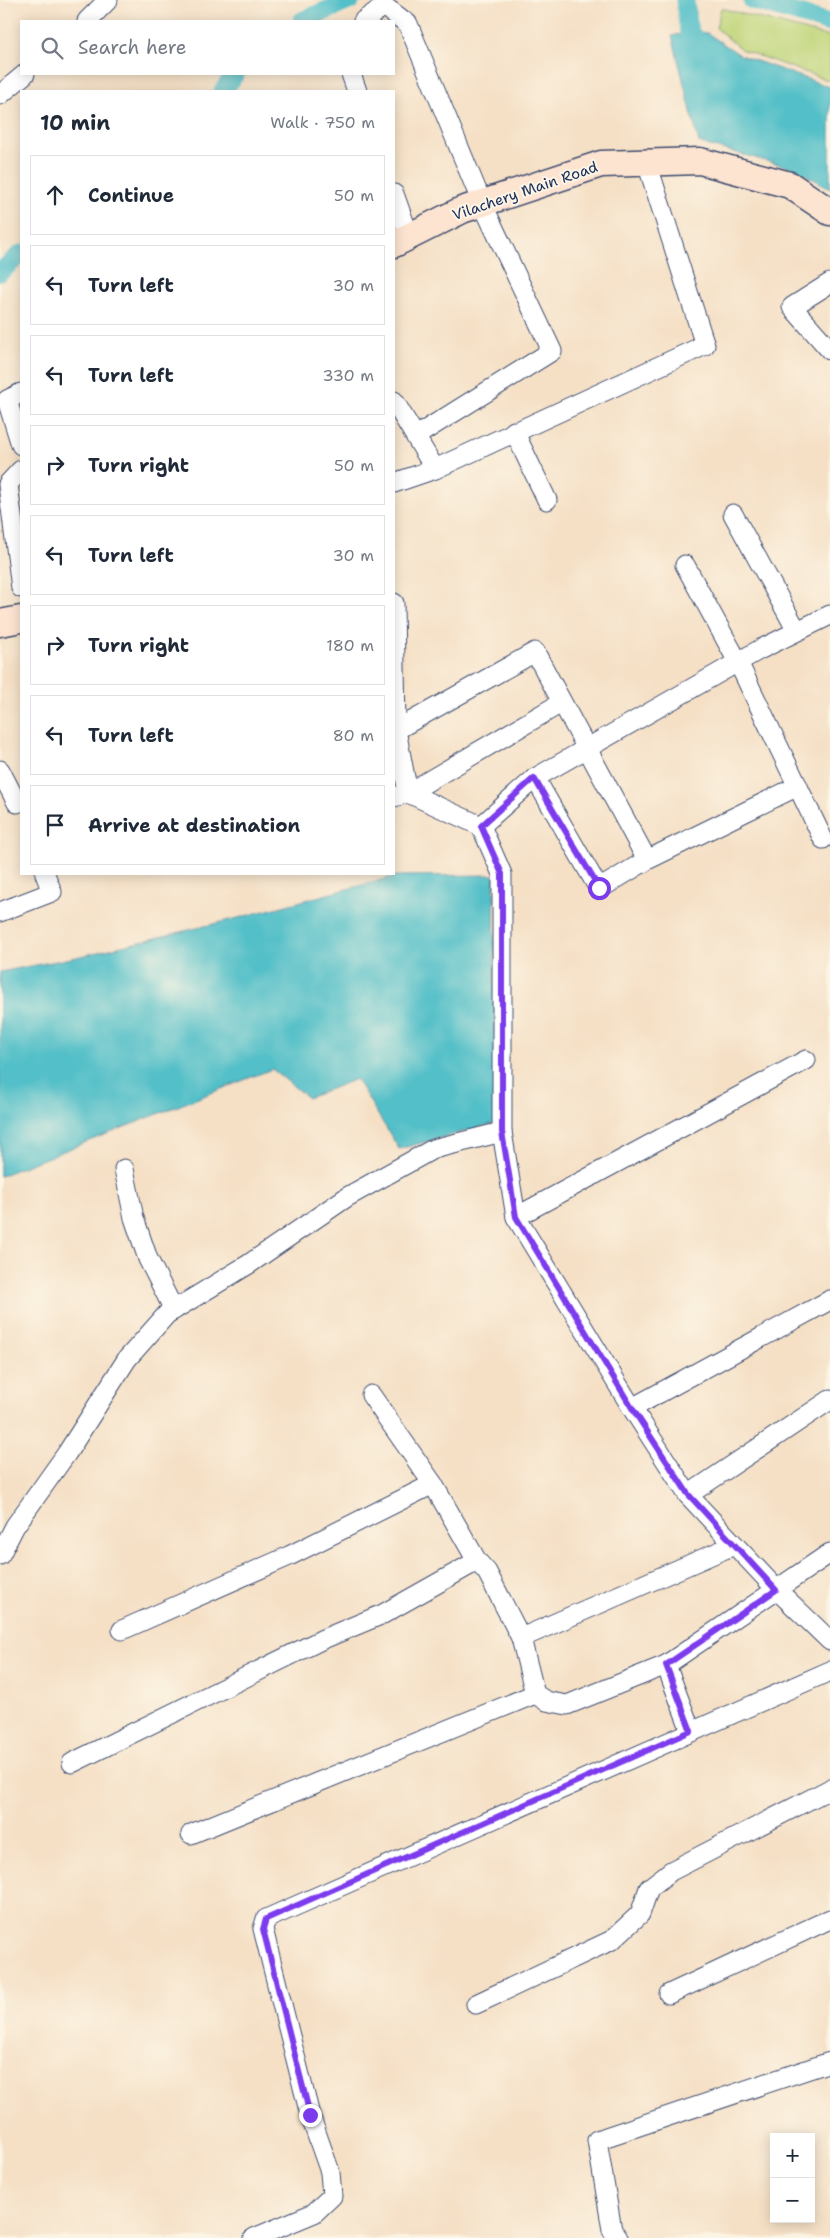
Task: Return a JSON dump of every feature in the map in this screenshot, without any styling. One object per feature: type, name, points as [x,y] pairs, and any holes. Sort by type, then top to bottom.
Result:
[{"type":"main road","name":"Vilachery Main Road","points":[[401,240],[462,210],[601,164],[700,161],[790,184],[830,212]]},
{"type":"main road","points":[[0,623],[20,618]]},
{"type":"street","points":[[88,20],[108,0]]},
{"type":"street","points":[[364,20],[383,3],[408,24],[482,203],[552,351],[416,436]]},
{"type":"street","points":[[0,95],[24,75]]},
{"type":"street","points":[[351,75],[357,90]]},
{"type":"street","points":[[395,483],[435,469],[514,431],[705,345],[647,163]]},
{"type":"street","points":[[395,201],[401,240]]},
{"type":"street","points":[[830,283],[792,307],[830,350]]},
{"type":"street","points":[[20,394],[7,400],[20,442]]},
{"type":"street","points":[[395,403],[435,469]]},
{"type":"street","points":[[514,431],[548,500]]},
{"type":"street","points":[[20,471],[8,484],[20,580]]},
{"type":"street","points":[[733,514],[797,631]]},
{"type":"street","points":[[685,566],[738,662],[823,839]]},
{"type":"street","points":[[481,826],[534,778],[738,662],[830,615]]},
{"type":"street","points":[[396,730],[535,652],[585,749],[647,860]]},
{"type":"street","points":[[395,666],[396,730],[401,795]]},
{"type":"street","points":[[401,795],[561,703]]},
{"type":"street","points":[[0,770],[20,806]]},
{"type":"street","points":[[534,778],[599,888],[647,860],[798,786]]},
{"type":"street","points":[[401,795],[481,826],[502,874],[502,1132],[516,1217],[632,1408],[688,1494],[776,1590],[830,1640]]},
{"type":"street","points":[[0,912],[52,892],[45,875]]},
{"type":"street","points":[[516,1217],[806,1060]]},
{"type":"street","points":[[0,1555],[16,1526],[67,1453],[128,1359],[167,1314],[249,1264],[347,1197],[433,1149],[502,1132]]},
{"type":"street","points":[[124,1169],[134,1218],[148,1259],[174,1310]]},
{"type":"street","points":[[632,1408],[830,1300]]},
{"type":"street","points":[[371,1395],[433,1484],[476,1561],[487,1572],[521,1638],[535,1694],[546,1701],[567,1705],[666,1665],[830,1553]]},
{"type":"street","points":[[688,1494],[830,1400]]},
{"type":"street","points":[[122,1630],[289,1556],[433,1484]]},
{"type":"street","points":[[521,1638],[734,1545]]},
{"type":"street","points":[[72,1763],[323,1639],[383,1614],[476,1561]]},
{"type":"street","points":[[666,1665],[691,1731]]},
{"type":"street","points":[[254,2238],[314,2213],[332,2196],[330,2172],[310,2115],[263,1929],[266,1919],[830,1671]]},
{"type":"street","points":[[191,1834],[535,1694]]},
{"type":"street","points":[[476,2004],[612,1940],[640,1914],[649,1888],[671,1871],[830,1789]]},
{"type":"street","points":[[669,1994],[830,1919]]},
{"type":"street","points":[[618,2238],[612,2230],[597,2140],[830,2062]]},
{"type":"green space","points":[[721,8],[830,37],[830,81],[742,50],[716,28]]},
{"type":"water","points":[[689,32],[707,33],[740,55],[830,87],[830,188],[793,168],[699,143],[672,36]]},
{"type":"water","points":[[494,875],[496,1123],[399,1149],[356,1079],[308,1098],[272,1069],[0,1176],[0,972],[77,957],[234,919],[396,876]]},
{"type":"waterway","points":[[304,20],[351,0]]},
{"type":"waterway","points":[[685,0],[689,32],[705,50]]},
{"type":"waterway","points":[[752,0],[830,23]]},
{"type":"waterway","points":[[224,90],[234,75]]},
{"type":"waterway","points":[[0,272],[20,255]]},
{"type":"route","points":[[310,2115],[263,1929],[266,1919],[691,1731],[666,1665],[776,1590],[688,1494],[632,1408],[516,1217],[502,1132],[502,874],[481,826],[534,778],[599,888]]}]
